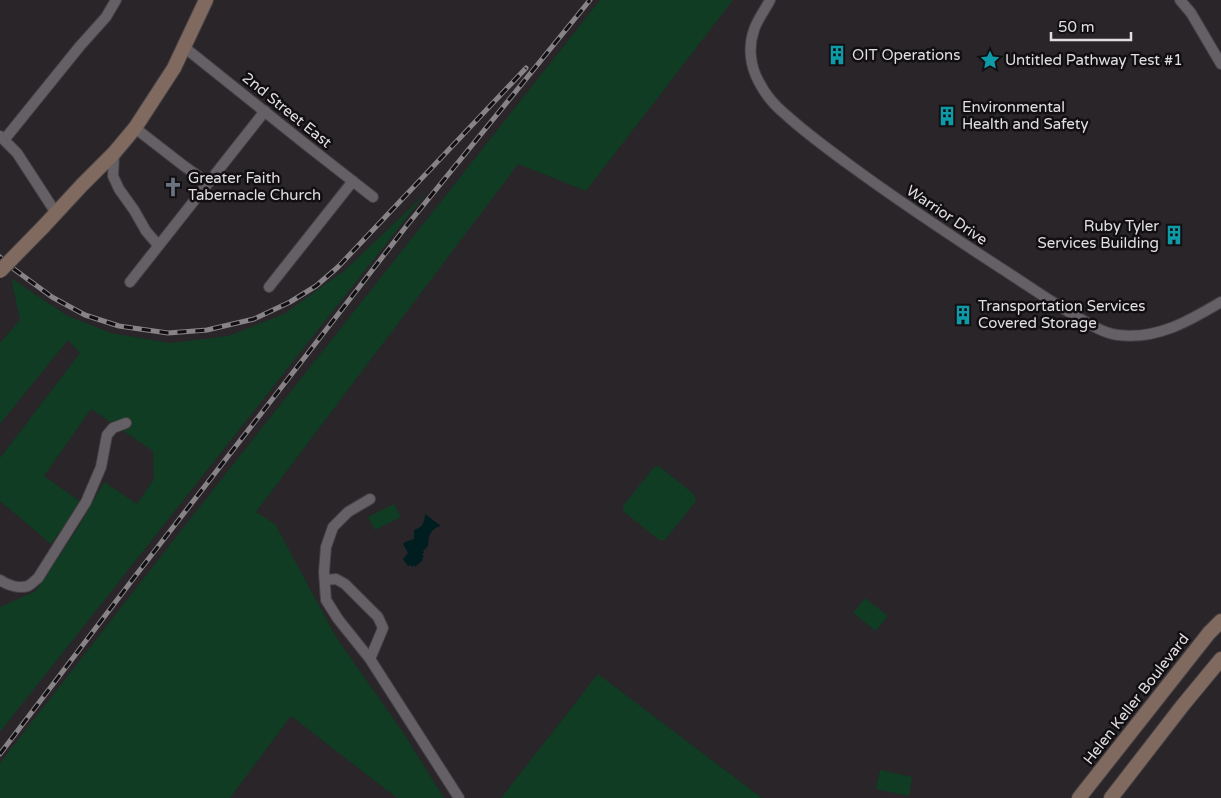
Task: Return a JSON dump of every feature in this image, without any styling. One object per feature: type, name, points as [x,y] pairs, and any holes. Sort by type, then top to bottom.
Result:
[{"type":"street","points":[[56,213],[25,164],[2,138],[106,17],[116,0]]},
{"type":"street","points":[[0,271],[114,153],[135,128],[174,68],[206,0]]},
{"type":"street","name":"Warrior Drive","points":[[770,0],[754,30],[751,56],[753,69],[766,93],[782,112],[840,158],[928,220],[1061,307],[1105,332],[1129,336],[1155,333],[1180,325],[1221,302]]},
{"type":"street","points":[[1180,0],[1191,13],[1221,64]]},
{"type":"street","name":"2nd Street East","points":[[184,47],[373,196]]},
{"type":"street","points":[[130,282],[265,111]]},
{"type":"street","points":[[135,128],[208,183]]},
{"type":"street","points":[[114,153],[113,176],[119,189],[146,231],[158,245]]},
{"type":"street","points":[[269,287],[353,181]]},
{"type":"street","points":[[0,580],[15,587],[28,586],[38,578],[86,502],[102,466],[107,435],[113,428],[126,423]]},
{"type":"street","points":[[370,499],[348,512],[333,527],[326,546],[326,600],[338,619],[370,659],[459,798]]},
{"type":"street","points":[[325,580],[336,579],[345,584],[378,617],[383,628],[370,659]]},
{"type":"street","name":"Helen Keller Boulevard","points":[[1079,798],[1209,633],[1221,621]]},
{"type":"street","points":[[1111,798],[1221,659]]},
{"type":"green space","points":[[600,0],[733,0],[586,191],[518,164],[256,512],[275,524],[336,637],[402,731],[444,798],[397,798],[291,716],[230,798],[0,798],[0,763]]},
{"type":"green space","points":[[427,192],[0,732],[0,607],[36,591],[78,528],[104,482],[137,504],[154,479],[153,451],[91,409],[44,476],[81,502],[51,544],[0,501],[0,458],[80,353],[68,340],[0,424],[0,343],[20,320],[11,278],[66,315],[111,333],[170,343],[228,336],[284,314],[344,271]]},
{"type":"green space","points":[[659,466],[695,495],[696,501],[665,540],[659,540],[623,511],[623,506],[654,467]]},
{"type":"green space","points":[[394,504],[401,517],[375,530],[368,517]]},
{"type":"green space","points":[[865,598],[888,616],[876,631],[853,613]]},
{"type":"green space","points":[[598,674],[762,798],[501,798]]},
{"type":"green space","points":[[880,770],[912,777],[909,796],[876,789]]},
{"type":"water","points":[[425,514],[441,526],[431,533],[428,546],[422,554],[423,560],[415,567],[414,565],[412,567],[408,566],[403,559],[408,553],[403,544],[414,539],[414,530],[422,524]]},
{"type":"railway","points":[[0,754],[408,224],[590,0]]},
{"type":"railway","points":[[0,257],[52,297],[85,315],[119,326],[168,333],[207,330],[254,319],[290,302],[316,286],[338,267],[526,68]]},
{"type":"place","name":"OIT Operations","points":[[837,55]]},
{"type":"place","name":"Untitled Pathway Test #1","points":[[990,60]]},
{"type":"place","name":"Environmental Health and Safety","points":[[947,116]]},
{"type":"place","name":"Greater Faith Tabernacle Church","points":[[173,187]]},
{"type":"place","name":"Ruby Tyler Services Building","points":[[1174,235]]},
{"type":"place","name":"Transportation Services Covered Storage","points":[[963,315]]}]
